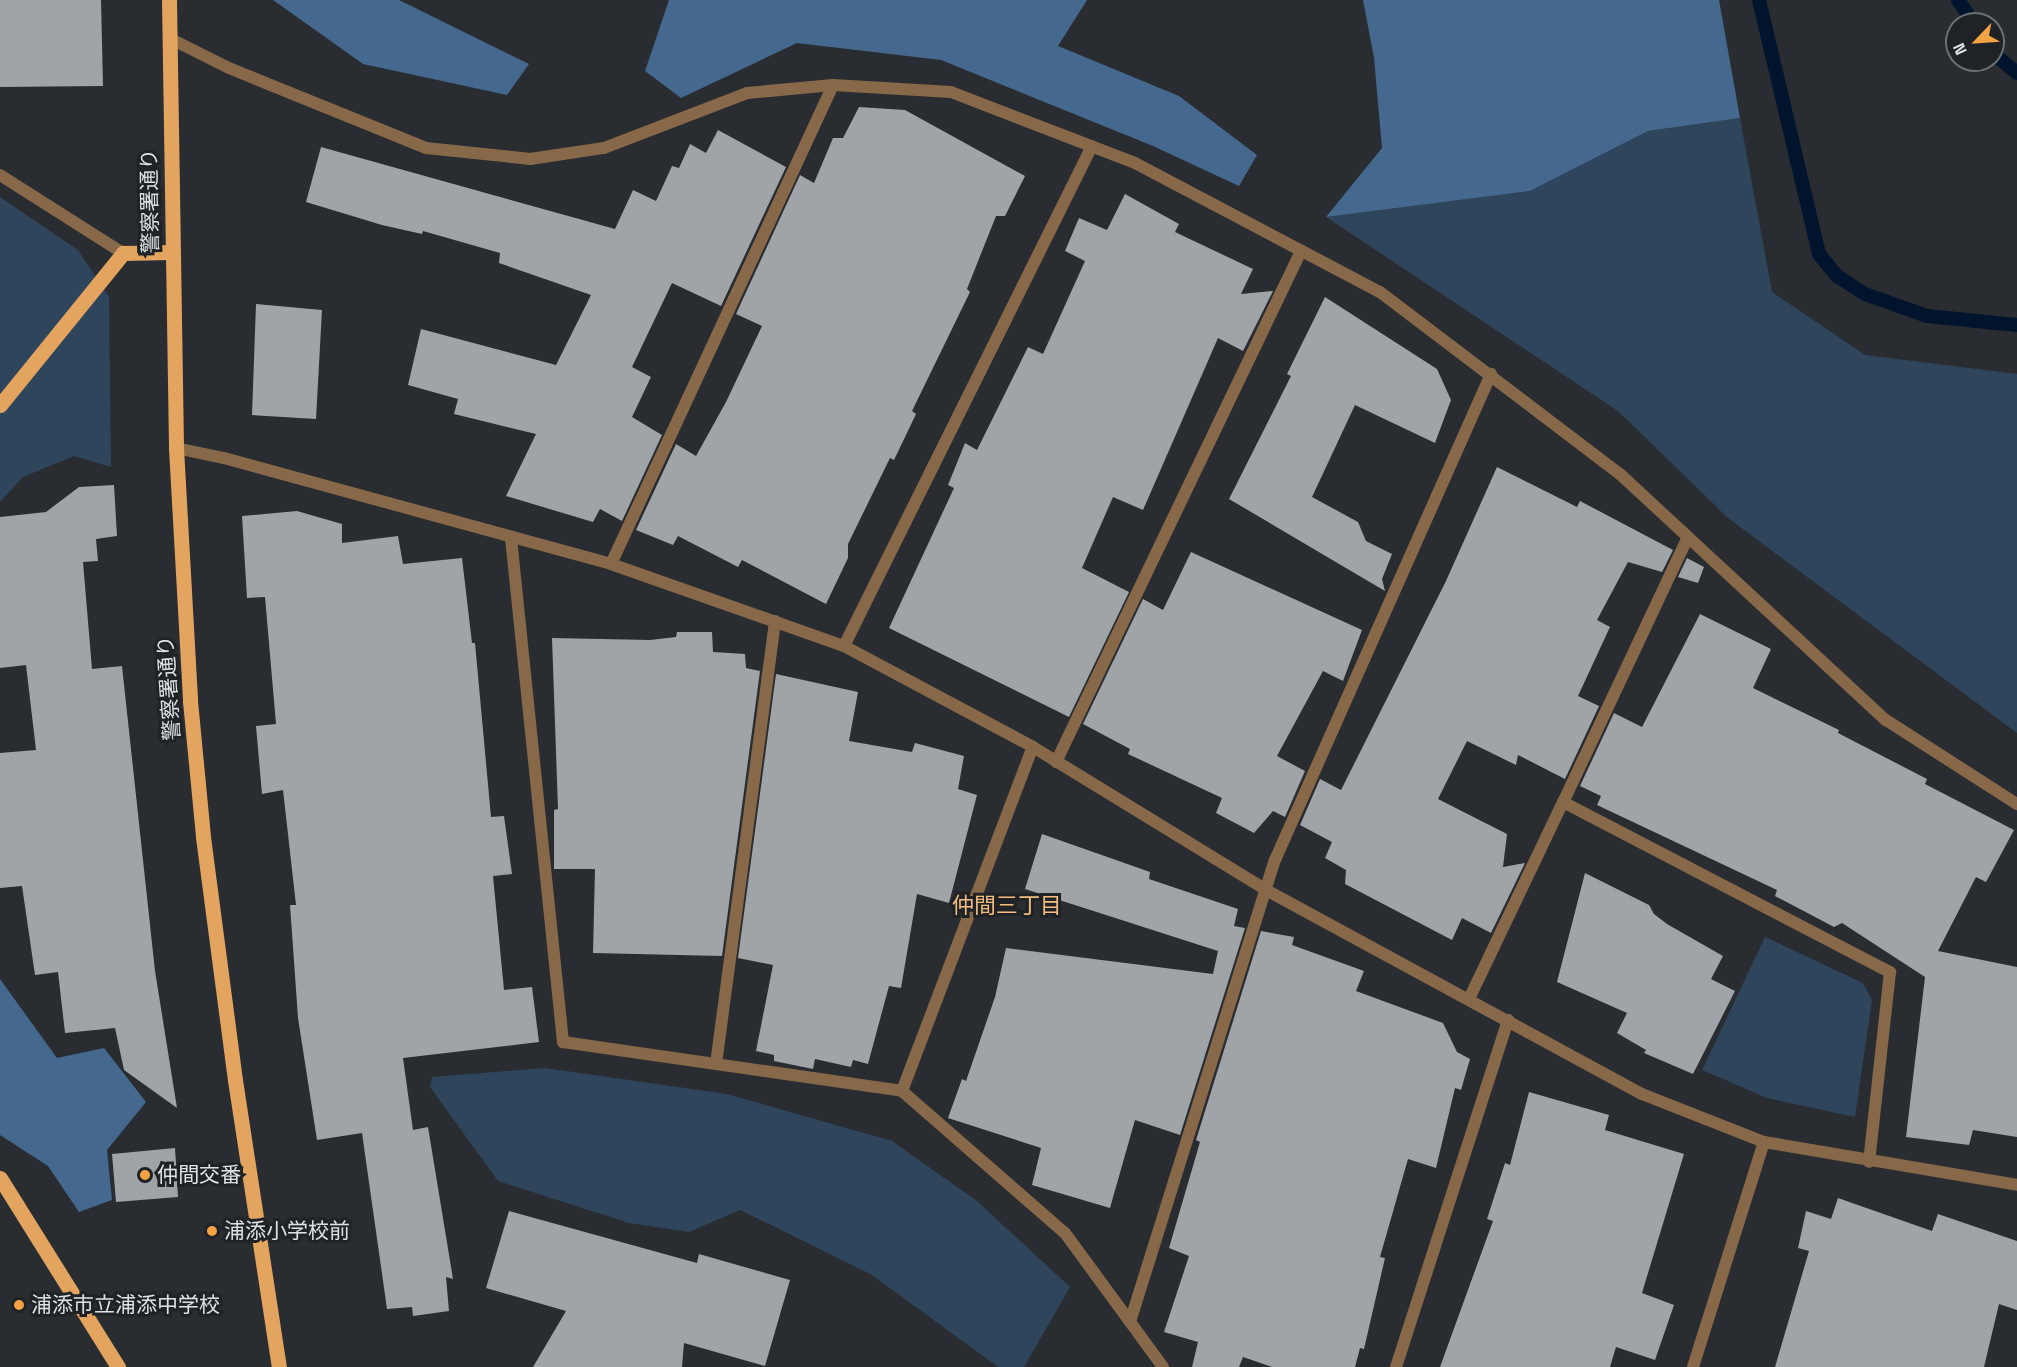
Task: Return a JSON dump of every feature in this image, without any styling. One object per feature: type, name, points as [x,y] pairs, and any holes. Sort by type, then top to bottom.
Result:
[{"type":"main road","name":"警察署通り","points":[[169,0],[171,252],[176,448],[190,701],[203,837],[279,1367]]},
{"type":"main road","points":[[0,405],[123,253],[171,252]]},
{"type":"main road","points":[[0,1178],[118,1367]]},
{"type":"street","points":[[170,38],[229,68],[426,148],[530,159],[604,148],[747,93],[833,85],[951,93],[1135,163],[1380,292],[1621,474],[1687,539],[1886,720],[2017,804]]},
{"type":"street","points":[[611,564],[833,85]]},
{"type":"street","points":[[844,646],[1092,146]]},
{"type":"street","points":[[0,175],[123,253]]},
{"type":"street","points":[[1056,762],[1301,250]]},
{"type":"street","points":[[1130,1322],[1275,860],[1491,374]]},
{"type":"street","points":[[176,448],[224,458],[611,564],[844,646],[1033,747],[1266,890],[1642,1094],[1764,1142],[1869,1162],[2017,1185]]},
{"type":"street","points":[[511,538],[562,1042],[902,1091],[1065,1233],[1163,1367]]},
{"type":"street","points":[[1468,999],[1687,539]]},
{"type":"street","points":[[716,1064],[775,621]]},
{"type":"street","points":[[902,1091],[1033,747]]},
{"type":"street","points":[[1563,802],[1890,972],[1869,1162]]},
{"type":"street","points":[[1396,1367],[1508,1020]]},
{"type":"street","points":[[1693,1367],[1764,1142]]},
{"type":"shaded area","points":[[273,0],[399,0],[529,64],[507,95],[363,64]]},
{"type":"shaded area","points":[[669,0],[1087,0],[1058,46],[1179,96],[1257,155],[1239,186],[1153,146],[941,60],[797,43],[681,98],[645,71]]},
{"type":"shaded area","points":[[1363,0],[1719,0],[1740,118],[1648,131],[1530,191],[1326,217],[1382,148],[1374,58]]},
{"type":"shaded area","points":[[1740,118],[1772,292],[1865,355],[2017,374],[2017,733],[1728,518],[1618,411],[1326,217],[1530,191],[1648,131]]},
{"type":"shaded area","points":[[0,197],[78,250],[109,297],[111,467],[74,456],[23,477],[0,502]]},
{"type":"shaded area","points":[[1765,937],[1863,983],[1872,1000],[1855,1117],[1767,1098],[1702,1070]]},
{"type":"shaded area","points":[[0,979],[57,1058],[104,1048],[146,1102],[107,1150],[112,1200],[79,1212],[48,1166],[0,1135]]},
{"type":"shaded area","points":[[545,1068],[727,1094],[892,1141],[977,1201],[1070,1287],[1024,1367],[998,1367],[872,1275],[740,1210],[689,1232],[629,1223],[498,1181],[430,1087],[432,1077]]},
{"type":"building","points":[[0,0],[101,0],[103,86],[0,87]]},
{"type":"building","points":[[859,107],[905,110],[1025,176],[1005,216],[996,216],[967,289],[970,292],[912,411],[916,414],[894,460],[890,458],[848,544],[848,558],[826,604],[742,560],[738,567],[678,536],[673,545],[636,530],[676,444],[696,456],[726,402],[762,326],[736,314],[800,175],[814,183],[833,138],[843,138]]},
{"type":"building","points":[[718,130],[786,167],[721,306],[672,283],[632,367],[651,377],[632,417],[662,435],[622,521],[600,509],[593,522],[506,496],[536,434],[454,414],[458,399],[408,385],[421,329],[556,365],[591,295],[499,263],[500,253],[423,231],[422,234],[382,225],[306,202],[321,147],[615,229],[633,190],[656,201],[672,166],[679,168],[690,144],[706,153]]},
{"type":"building","points":[[1125,194],[1179,224],[1175,232],[1253,269],[1241,294],[1273,291],[1243,351],[1218,338],[1143,510],[1113,497],[1082,568],[1129,592],[1069,717],[889,628],[954,488],[948,485],[965,443],[977,450],[1028,347],[1043,354],[1085,261],[1065,251],[1079,218],[1107,230]]},
{"type":"building","points":[[1325,297],[1437,369],[1451,400],[1435,443],[1355,405],[1312,497],[1358,522],[1366,541],[1392,554],[1382,579],[1385,591],[1229,499],[1291,376],[1287,374]]},
{"type":"building","points":[[256,304],[322,310],[316,419],[252,415]]},
{"type":"building","points":[[1497,467],[1577,507],[1580,501],[1673,550],[1662,572],[1628,562],[1597,620],[1610,627],[1578,696],[1599,706],[1565,779],[1518,755],[1516,765],[1467,741],[1438,799],[1507,834],[1503,867],[1525,863],[1491,933],[1462,918],[1452,940],[1345,884],[1346,870],[1325,858],[1332,842],[1300,825],[1320,779],[1341,790],[1446,581]]},
{"type":"building","points":[[114,485],[117,536],[96,539],[98,561],[83,562],[92,669],[122,666],[155,971],[177,1108],[124,1070],[115,1028],[65,1033],[58,972],[35,975],[22,886],[0,888],[0,753],[36,750],[26,665],[0,668],[0,517],[46,512],[79,487]]},
{"type":"building","points":[[297,511],[342,524],[342,543],[398,536],[403,564],[462,558],[472,643],[475,643],[491,817],[504,816],[512,874],[493,876],[504,990],[532,987],[539,1042],[403,1058],[413,1130],[428,1127],[453,1279],[446,1277],[449,1311],[413,1316],[412,1307],[387,1309],[362,1133],[317,1140],[298,1018],[290,905],[296,905],[283,790],[262,794],[256,726],[276,724],[265,597],[247,598],[242,516]]},
{"type":"building","points":[[1191,552],[1362,630],[1343,681],[1323,671],[1277,756],[1305,771],[1285,817],[1273,811],[1254,833],[1216,813],[1222,798],[1128,754],[1130,749],[1083,724],[1143,599],[1163,610]]},
{"type":"building","points":[[1687,558],[1704,567],[1698,583],[1678,577]]},
{"type":"building","points":[[1700,614],[1771,649],[1753,688],[1839,730],[1838,733],[1927,779],[1925,784],[2014,830],[1986,882],[1976,877],[1938,951],[2017,967],[2017,1137],[1973,1130],[1969,1145],[1906,1137],[1925,977],[1842,923],[1834,927],[1775,896],[1777,890],[1597,805],[1601,796],[1580,786],[1614,713],[1642,727]]},
{"type":"building","points":[[677,632],[712,632],[713,652],[745,654],[746,668],[760,671],[722,956],[593,953],[595,869],[554,869],[554,810],[558,809],[552,638],[650,640],[676,637]]},
{"type":"building","points":[[776,674],[858,692],[849,741],[912,752],[915,743],[964,756],[958,789],[977,795],[949,903],[917,894],[901,988],[889,986],[868,1064],[853,1060],[851,1067],[815,1059],[813,1069],[774,1061],[774,1055],[756,1051],[773,965],[738,958]]},
{"type":"building","points":[[1042,834],[1150,872],[1149,879],[1238,909],[1234,926],[1245,928],[1180,1135],[1135,1120],[1110,1208],[1032,1185],[1041,1148],[948,1118],[962,1079],[966,1081],[995,997],[1006,948],[1213,974],[1218,951],[1025,889]]},
{"type":"building","points":[[1585,873],[1649,905],[1654,914],[1667,924],[1723,956],[1711,979],[1735,991],[1693,1074],[1644,1053],[1646,1050],[1617,1033],[1627,1013],[1557,982]]},
{"type":"building","points":[[1261,931],[1294,937],[1292,945],[1364,971],[1356,991],[1443,1023],[1457,1052],[1470,1059],[1461,1090],[1455,1088],[1436,1168],[1408,1159],[1380,1257],[1385,1258],[1364,1349],[1360,1348],[1355,1367],[1272,1367],[1243,1357],[1239,1367],[1192,1367],[1198,1342],[1164,1332],[1189,1256],[1169,1248],[1200,1142],[1196,1140]]},
{"type":"building","points":[[1529,1092],[1609,1115],[1605,1130],[1684,1154],[1642,1293],[1674,1305],[1655,1360],[1616,1347],[1610,1367],[1440,1367],[1493,1221],[1487,1219],[1505,1163],[1510,1165]]},
{"type":"building","name":"仲間交番","points":[[175,1148],[178,1197],[116,1202],[112,1154]]},
{"type":"building","points":[[1838,1198],[1932,1231],[1938,1214],[2017,1241],[2017,1310],[1999,1304],[1984,1367],[1775,1367],[1809,1251],[1798,1248],[1806,1211],[1831,1219]]},
{"type":"building","points":[[509,1211],[697,1263],[699,1254],[790,1280],[765,1366],[684,1343],[682,1367],[533,1367],[566,1311],[486,1288]]},
{"type":"waterway","points":[[1759,0],[1819,254],[1837,276],[1865,294],[1927,316],[2017,325]]},
{"type":"waterway","points":[[1958,0],[1966,12]]},
{"type":"waterway","points":[[2005,63],[2017,73]]},
{"type":"place","name":"仲間交番","points":[[145,1175]]},
{"type":"place","name":"浦添小学校前","points":[[212,1231]]},
{"type":"place","name":"浦添市立浦添中学校","points":[[19,1305]]},
{"type":"district","name":"仲間三丁目","points":[[1007,906]]}]
